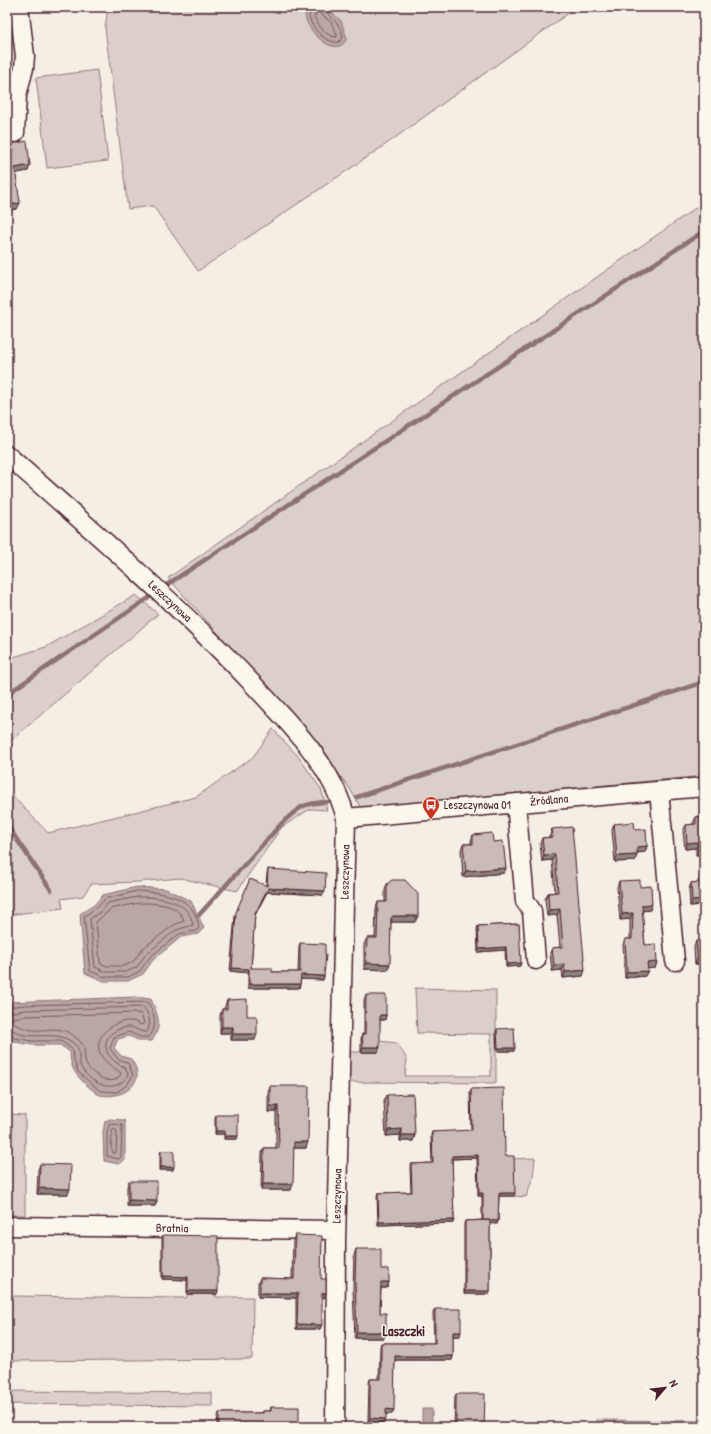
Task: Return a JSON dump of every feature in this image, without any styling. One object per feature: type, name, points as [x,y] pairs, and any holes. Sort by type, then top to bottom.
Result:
[{"type":"street","points":[[15,133],[17,95],[25,62],[19,7]]},
{"type":"street","name":"Leszczynowa","points":[[7,455],[173,603],[210,639],[280,713],[318,760],[331,780],[342,802],[346,818],[336,1230],[335,1427]]},
{"type":"street","name":"Źródlana","points":[[346,818],[704,787]]},
{"type":"street","points":[[659,791],[675,961]]},
{"type":"street","points":[[516,803],[524,901],[532,911],[536,960]]},
{"type":"street","name":"Bratnia","points":[[7,1226],[336,1230]]},
{"type":"shaded area","points":[[108,7],[577,7],[385,145],[198,271],[153,206],[128,209],[105,28]]},
{"type":"shaded area","points":[[97,70],[108,161],[47,168],[36,78]]},
{"type":"shaded area","points":[[704,202],[704,776],[434,801],[362,810],[350,789],[305,729],[168,578]]},
{"type":"shaded area","points":[[136,595],[158,614],[7,744],[7,659],[46,647]]},
{"type":"shaded area","points":[[273,729],[298,756],[321,789],[327,810],[310,809],[282,827],[237,891],[180,878],[91,884],[83,896],[61,899],[63,908],[7,915],[7,790],[48,833],[196,797],[253,757]]},
{"type":"shaded area","points":[[415,988],[496,990],[496,1083],[349,1082],[349,1052],[378,1052],[378,1041],[397,1043],[407,1059],[405,1076],[491,1076],[491,1034],[417,1033]]},
{"type":"shaded area","points":[[7,1114],[25,1115],[25,1215],[7,1215]]},
{"type":"shaded area","points":[[535,1158],[533,1177],[526,1197],[514,1196],[513,1159]]},
{"type":"shaded area","points":[[187,1294],[216,1294],[216,1297],[253,1297],[252,1359],[7,1361],[7,1296],[186,1298]]},
{"type":"shaded area","points":[[7,1391],[212,1393],[212,1406],[7,1404]]},
{"type":"shaded area","points":[[597,1420],[704,1421],[704,1427],[597,1427]]},
{"type":"water","points":[[312,7],[326,7],[341,21],[347,38],[342,44],[336,46],[329,45],[309,27],[305,12]]},
{"type":"water","points":[[137,887],[166,889],[191,901],[204,928],[198,934],[181,937],[153,960],[143,974],[128,981],[104,981],[85,973],[80,914],[94,905],[103,895]]},
{"type":"water","points":[[135,997],[151,999],[157,1015],[158,1025],[152,1041],[140,1041],[129,1036],[118,1039],[114,1048],[121,1056],[131,1059],[136,1067],[137,1076],[132,1087],[117,1095],[100,1095],[85,1084],[73,1068],[70,1052],[60,1045],[32,1045],[10,1041],[6,1017],[9,1002]]},
{"type":"water","points":[[110,1119],[124,1120],[125,1123],[125,1160],[119,1164],[104,1161],[103,1132],[105,1121]]},
{"type":"water","points":[[422,1409],[432,1409],[432,1425],[422,1425]]},
{"type":"building","points":[[27,141],[30,165],[15,168],[20,203],[7,205],[7,153],[12,153],[11,144]]},
{"type":"building","points":[[704,816],[704,849],[698,849],[698,842],[687,843],[686,825],[696,824],[696,817]]},
{"type":"building","points":[[634,822],[635,830],[646,829],[647,846],[637,847],[637,855],[617,856],[614,824]]},
{"type":"building","points":[[572,827],[585,970],[565,972],[564,964],[554,965],[552,948],[563,947],[560,909],[549,910],[548,893],[558,892],[555,854],[544,855],[542,838],[553,837],[552,829]]},
{"type":"building","points":[[492,833],[493,842],[503,841],[506,868],[466,871],[463,844],[473,844],[473,835]]},
{"type":"building","points":[[268,869],[326,873],[325,891],[268,888],[255,914],[251,968],[272,968],[272,972],[300,972],[300,943],[325,944],[326,954],[324,976],[301,975],[300,984],[249,984],[249,969],[232,968],[236,912],[250,879],[267,886]]},
{"type":"building","points":[[701,874],[704,874],[704,907],[703,900],[692,901],[691,883],[701,882]]},
{"type":"building","points":[[392,880],[405,880],[418,894],[418,916],[393,916],[391,918],[390,964],[366,963],[367,938],[377,938],[378,902],[387,902],[387,884]]},
{"type":"building","points":[[640,880],[640,887],[651,886],[652,904],[642,905],[644,935],[645,945],[656,944],[657,962],[647,963],[648,971],[627,972],[625,939],[632,939],[633,913],[622,914],[619,881]]},
{"type":"building","points":[[519,924],[521,963],[507,964],[506,947],[479,949],[478,926]]},
{"type":"building","points":[[704,940],[704,958],[698,958],[696,941]]},
{"type":"building","points":[[366,995],[386,995],[386,1015],[380,1015],[380,1047],[363,1047],[362,1034],[365,1034]]},
{"type":"building","points":[[247,999],[247,1016],[257,1016],[257,1034],[233,1034],[233,1027],[222,1027],[222,1009],[227,1009],[227,1000]]},
{"type":"building","points":[[514,1028],[515,1048],[498,1048],[497,1029]]},
{"type":"building","points":[[270,1086],[309,1086],[308,1142],[294,1142],[293,1184],[263,1184],[264,1148],[279,1148],[278,1106],[270,1106]]},
{"type":"building","points":[[504,1088],[505,1156],[514,1156],[515,1193],[499,1193],[498,1221],[483,1220],[483,1193],[479,1193],[478,1155],[452,1156],[454,1220],[379,1222],[378,1193],[412,1192],[411,1164],[433,1163],[432,1132],[472,1130],[471,1089]]},
{"type":"building","points":[[413,1094],[415,1135],[402,1135],[402,1129],[388,1130],[387,1095]]},
{"type":"building","points":[[216,1115],[238,1115],[238,1136],[225,1136],[225,1131],[216,1131]]},
{"type":"building","points":[[161,1151],[174,1151],[174,1167],[161,1167]]},
{"type":"building","points":[[40,1164],[71,1165],[70,1189],[39,1188]]},
{"type":"building","points":[[129,1181],[157,1181],[157,1201],[129,1200]]},
{"type":"building","points":[[490,1220],[490,1291],[465,1291],[465,1221]]},
{"type":"building","points":[[163,1235],[218,1236],[218,1291],[188,1291],[188,1277],[163,1276]]},
{"type":"building","points":[[295,1235],[322,1236],[321,1279],[326,1279],[326,1293],[322,1293],[322,1325],[297,1324],[298,1293],[260,1293],[260,1278],[294,1279]]},
{"type":"building","points":[[356,1249],[381,1249],[381,1269],[389,1269],[389,1282],[381,1282],[380,1313],[386,1313],[386,1332],[357,1332],[355,1283]]},
{"type":"building","points":[[435,1309],[461,1309],[461,1332],[453,1332],[453,1356],[395,1356],[394,1410],[386,1409],[386,1419],[370,1418],[370,1379],[381,1379],[381,1343],[435,1343]]},
{"type":"building","points":[[456,1394],[485,1394],[484,1427],[456,1427]]},
{"type":"building","points":[[271,1407],[299,1407],[299,1427],[219,1427],[219,1413],[263,1413],[263,1411],[271,1411]]},
{"type":"waterway","points":[[162,588],[704,231]]},
{"type":"waterway","points":[[7,694],[156,593]]},
{"type":"waterway","points":[[357,797],[704,682]]},
{"type":"waterway","points":[[199,915],[282,823],[302,807],[312,803],[327,802]]},
{"type":"waterway","points":[[7,825],[51,890]]},
{"type":"place","name":"Leszczynowa 01","points":[[431,820]]},
{"type":"district","name":"Laszczki","points":[[404,1331]]}]
